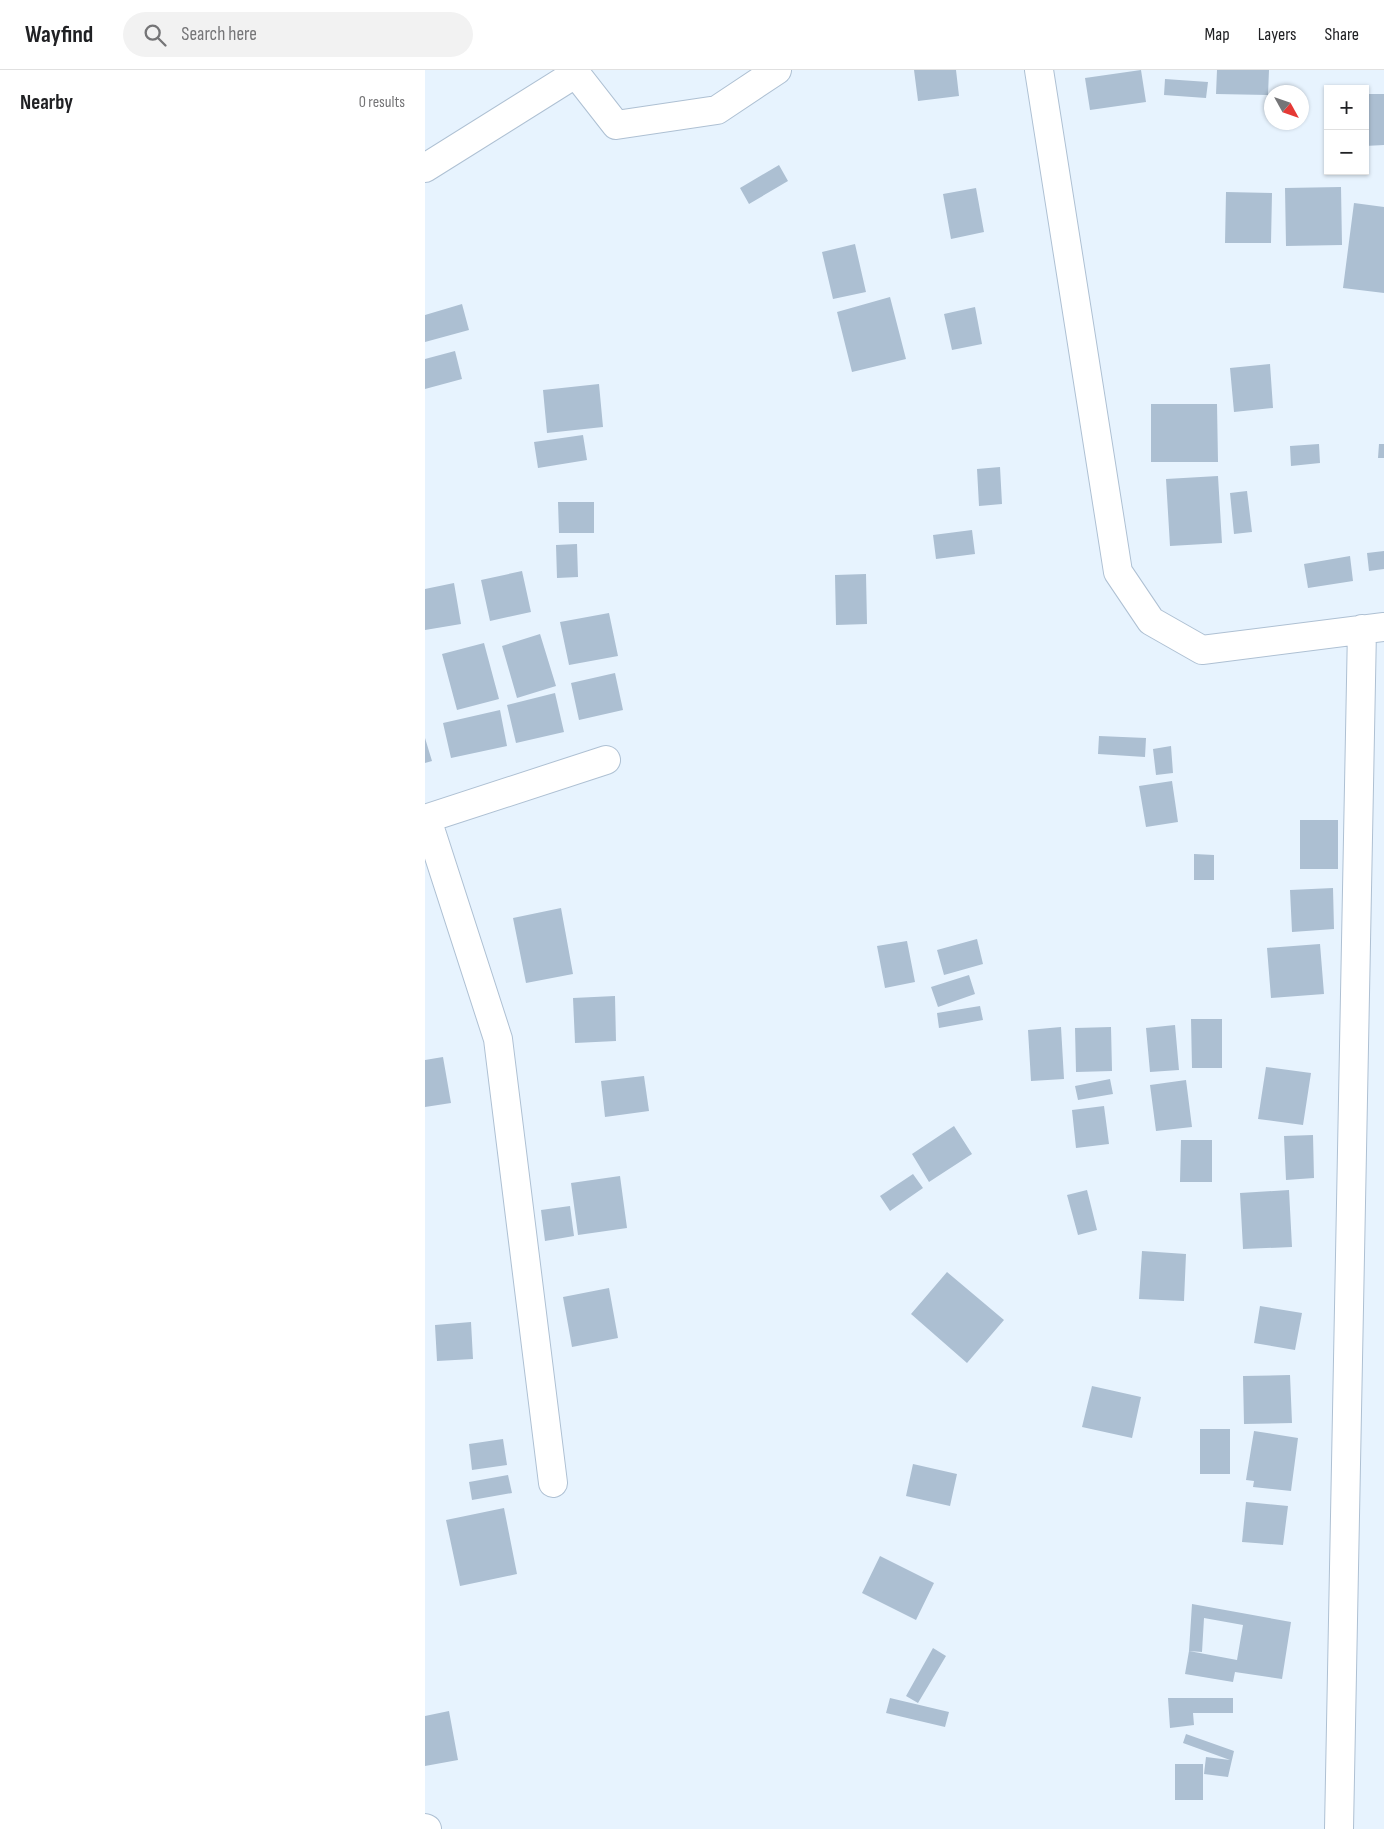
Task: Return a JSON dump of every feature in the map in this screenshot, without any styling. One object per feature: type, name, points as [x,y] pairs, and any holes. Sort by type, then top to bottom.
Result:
[{"type":"street","points":[[425,168],[574,72],[615,126],[717,110],[777,70]]},
{"type":"street","points":[[1039,70],[1118,572],[1151,622],[1202,650],[1373,628],[1339,1829]]},
{"type":"street","points":[[553,1483],[498,1039],[426,819],[606,760]]},
{"type":"building","points":[[914,70],[956,70],[959,96],[918,101]]},
{"type":"building","points":[[1141,70],[1146,102],[1090,110],[1085,78]]},
{"type":"building","points":[[1217,70],[1269,70],[1268,85],[1264,85],[1264,95],[1216,94]]},
{"type":"building","points":[[1165,79],[1208,82],[1206,98],[1164,95]]},
{"type":"building","points":[[1369,94],[1384,94],[1384,145],[1369,146]]},
{"type":"building","points":[[779,165],[788,181],[749,204],[740,188]]},
{"type":"building","points":[[1341,187],[1342,245],[1286,246],[1285,188]]},
{"type":"building","points":[[976,188],[984,232],[951,239],[943,194]]},
{"type":"building","points":[[1226,192],[1272,193],[1271,243],[1225,243]]},
{"type":"building","points":[[1354,203],[1384,207],[1384,293],[1343,288]]},
{"type":"building","points":[[855,244],[866,292],[833,299],[822,252]]},
{"type":"building","points":[[890,297],[906,359],[852,372],[837,312]]},
{"type":"building","points":[[462,304],[469,330],[425,342],[425,315]]},
{"type":"building","points":[[975,307],[982,344],[952,350],[944,314]]},
{"type":"building","points":[[455,351],[462,379],[425,389],[425,359]]},
{"type":"building","points":[[1270,364],[1273,408],[1234,412],[1230,368]]},
{"type":"building","points":[[599,384],[603,427],[547,433],[543,390]]},
{"type":"building","points":[[1151,404],[1217,404],[1218,462],[1151,462]]},
{"type":"building","points":[[583,435],[587,460],[538,468],[534,442]]},
{"type":"building","points":[[1319,444],[1320,463],[1291,466],[1290,446]]},
{"type":"building","points":[[1379,444],[1384,444],[1384,458],[1378,458]]},
{"type":"building","points":[[1000,467],[1002,504],[979,506],[977,469]]},
{"type":"building","points":[[1218,476],[1222,543],[1170,546],[1166,479]]},
{"type":"building","points":[[1247,491],[1252,532],[1234,534],[1230,493]]},
{"type":"building","points":[[558,502],[594,502],[594,533],[559,533]]},
{"type":"building","points":[[972,530],[975,554],[936,559],[933,535]]},
{"type":"building","points":[[577,544],[578,577],[557,578],[556,545]]},
{"type":"building","points":[[1384,551],[1384,569],[1369,571],[1367,553]]},
{"type":"building","points":[[1350,556],[1353,581],[1308,588],[1304,564]]},
{"type":"building","points":[[522,571],[531,612],[490,621],[481,580]]},
{"type":"building","points":[[866,574],[867,624],[836,625],[835,575]]},
{"type":"building","points":[[454,583],[461,624],[425,630],[425,589]]},
{"type":"building","points":[[609,613],[618,656],[569,665],[560,622]]},
{"type":"building","points":[[540,634],[556,686],[517,698],[502,646]]},
{"type":"building","points":[[484,643],[499,699],[457,710],[442,654]]},
{"type":"building","points":[[615,673],[623,710],[579,720],[571,683]]},
{"type":"building","points":[[555,693],[564,732],[516,743],[507,705]]},
{"type":"building","points":[[500,710],[507,746],[451,758],[443,723]]},
{"type":"building","points":[[1099,736],[1146,738],[1145,757],[1098,754]]},
{"type":"building","points":[[425,738],[432,761],[425,763]]},
{"type":"building","points":[[1171,746],[1173,773],[1156,775],[1153,749]]},
{"type":"building","points":[[1172,781],[1178,822],[1146,827],[1139,786]]},
{"type":"building","points":[[1300,820],[1338,820],[1338,869],[1300,869]]},
{"type":"building","points":[[1194,854],[1214,855],[1214,880],[1194,880]]},
{"type":"building","points":[[1333,888],[1334,929],[1292,932],[1290,890]]},
{"type":"building","points":[[561,908],[573,974],[526,983],[513,918]]},
{"type":"building","points":[[977,939],[983,964],[944,975],[937,950]]},
{"type":"building","points":[[907,941],[915,982],[885,988],[877,946]]},
{"type":"building","points":[[1320,944],[1324,994],[1271,998],[1267,948]]},
{"type":"building","points":[[969,975],[975,994],[938,1007],[931,987]]},
{"type":"building","points":[[615,996],[616,1041],[575,1043],[573,998]]},
{"type":"building","points":[[980,1006],[983,1020],[939,1028],[937,1013]]},
{"type":"building","points":[[1191,1019],[1222,1019],[1222,1068],[1192,1068]]},
{"type":"building","points":[[1175,1025],[1179,1070],[1150,1072],[1146,1028]]},
{"type":"building","points":[[1061,1027],[1064,1079],[1031,1081],[1028,1030]]},
{"type":"building","points":[[1111,1027],[1112,1071],[1076,1072],[1075,1028]]},
{"type":"building","points":[[443,1057],[451,1103],[425,1107],[425,1060]]},
{"type":"building","points":[[1266,1067],[1311,1073],[1303,1125],[1258,1119]]},
{"type":"building","points":[[644,1076],[649,1111],[605,1117],[601,1081]]},
{"type":"building","points":[[1110,1079],[1113,1094],[1078,1100],[1075,1086]]},
{"type":"building","points":[[1186,1080],[1192,1127],[1156,1131],[1150,1085]]},
{"type":"building","points":[[1104,1106],[1109,1144],[1076,1148],[1072,1110]]},
{"type":"building","points":[[954,1126],[972,1154],[929,1182],[912,1154]]},
{"type":"building","points":[[1313,1135],[1314,1178],[1286,1180],[1284,1136]]},
{"type":"building","points":[[1181,1140],[1212,1140],[1212,1182],[1180,1182]]},
{"type":"building","points":[[913,1174],[923,1188],[890,1211],[880,1196]]},
{"type":"building","points":[[620,1176],[627,1228],[578,1235],[571,1183]]},
{"type":"building","points":[[1087,1190],[1097,1230],[1078,1235],[1067,1195]]},
{"type":"building","points":[[1289,1190],[1292,1247],[1243,1249],[1240,1193]]},
{"type":"building","points":[[570,1206],[574,1236],[545,1241],[541,1210]]},
{"type":"building","points":[[1142,1251],[1186,1254],[1184,1301],[1139,1299]]},
{"type":"building","points":[[947,1272],[1004,1320],[967,1363],[911,1314]]},
{"type":"building","points":[[609,1288],[618,1338],[572,1347],[563,1297]]},
{"type":"building","points":[[1260,1306],[1302,1313],[1295,1350],[1254,1343]]},
{"type":"building","points":[[471,1322],[473,1359],[437,1361],[435,1325]]},
{"type":"building","points":[[1290,1375],[1292,1423],[1244,1424],[1243,1376]]},
{"type":"building","points":[[1092,1386],[1141,1397],[1132,1438],[1082,1427]]},
{"type":"building","points":[[1200,1429],[1230,1429],[1230,1474],[1200,1474]]},
{"type":"building","points":[[1254,1431],[1298,1438],[1291,1491],[1253,1487],[1254,1481],[1246,1480]]},
{"type":"building","points":[[503,1439],[507,1465],[472,1470],[469,1444]]},
{"type":"building","points":[[913,1464],[957,1474],[950,1506],[906,1496]]},
{"type":"building","points":[[508,1475],[512,1493],[472,1500],[469,1482]]},
{"type":"building","points":[[1246,1502],[1288,1506],[1283,1545],[1242,1542]]},
{"type":"building","points":[[504,1508],[517,1574],[460,1586],[446,1520]]},
{"type":"building","points":[[880,1556],[934,1583],[916,1620],[862,1593]]},
{"type":"building","points":[[1192,1604],[1291,1622],[1282,1679],[1235,1672],[1233,1682],[1185,1674],[1189,1651]],"holes":[[[1204,1618],[1243,1625],[1237,1660],[1189,1651],[1202,1652]]]},
{"type":"building","points":[[933,1648],[946,1656],[918,1703],[906,1696]]},
{"type":"building","points":[[890,1698],[949,1712],[945,1727],[886,1713]]},
{"type":"building","points":[[1168,1698],[1233,1698],[1233,1713],[1193,1713],[1194,1725],[1170,1728]]},
{"type":"building","points":[[449,1711],[458,1760],[425,1766],[425,1716]]},
{"type":"building","points":[[1186,1734],[1234,1751],[1228,1777],[1204,1774],[1206,1757],[1230,1760],[1183,1743]]},
{"type":"building","points":[[1175,1764],[1203,1764],[1203,1800],[1175,1800]]}]
